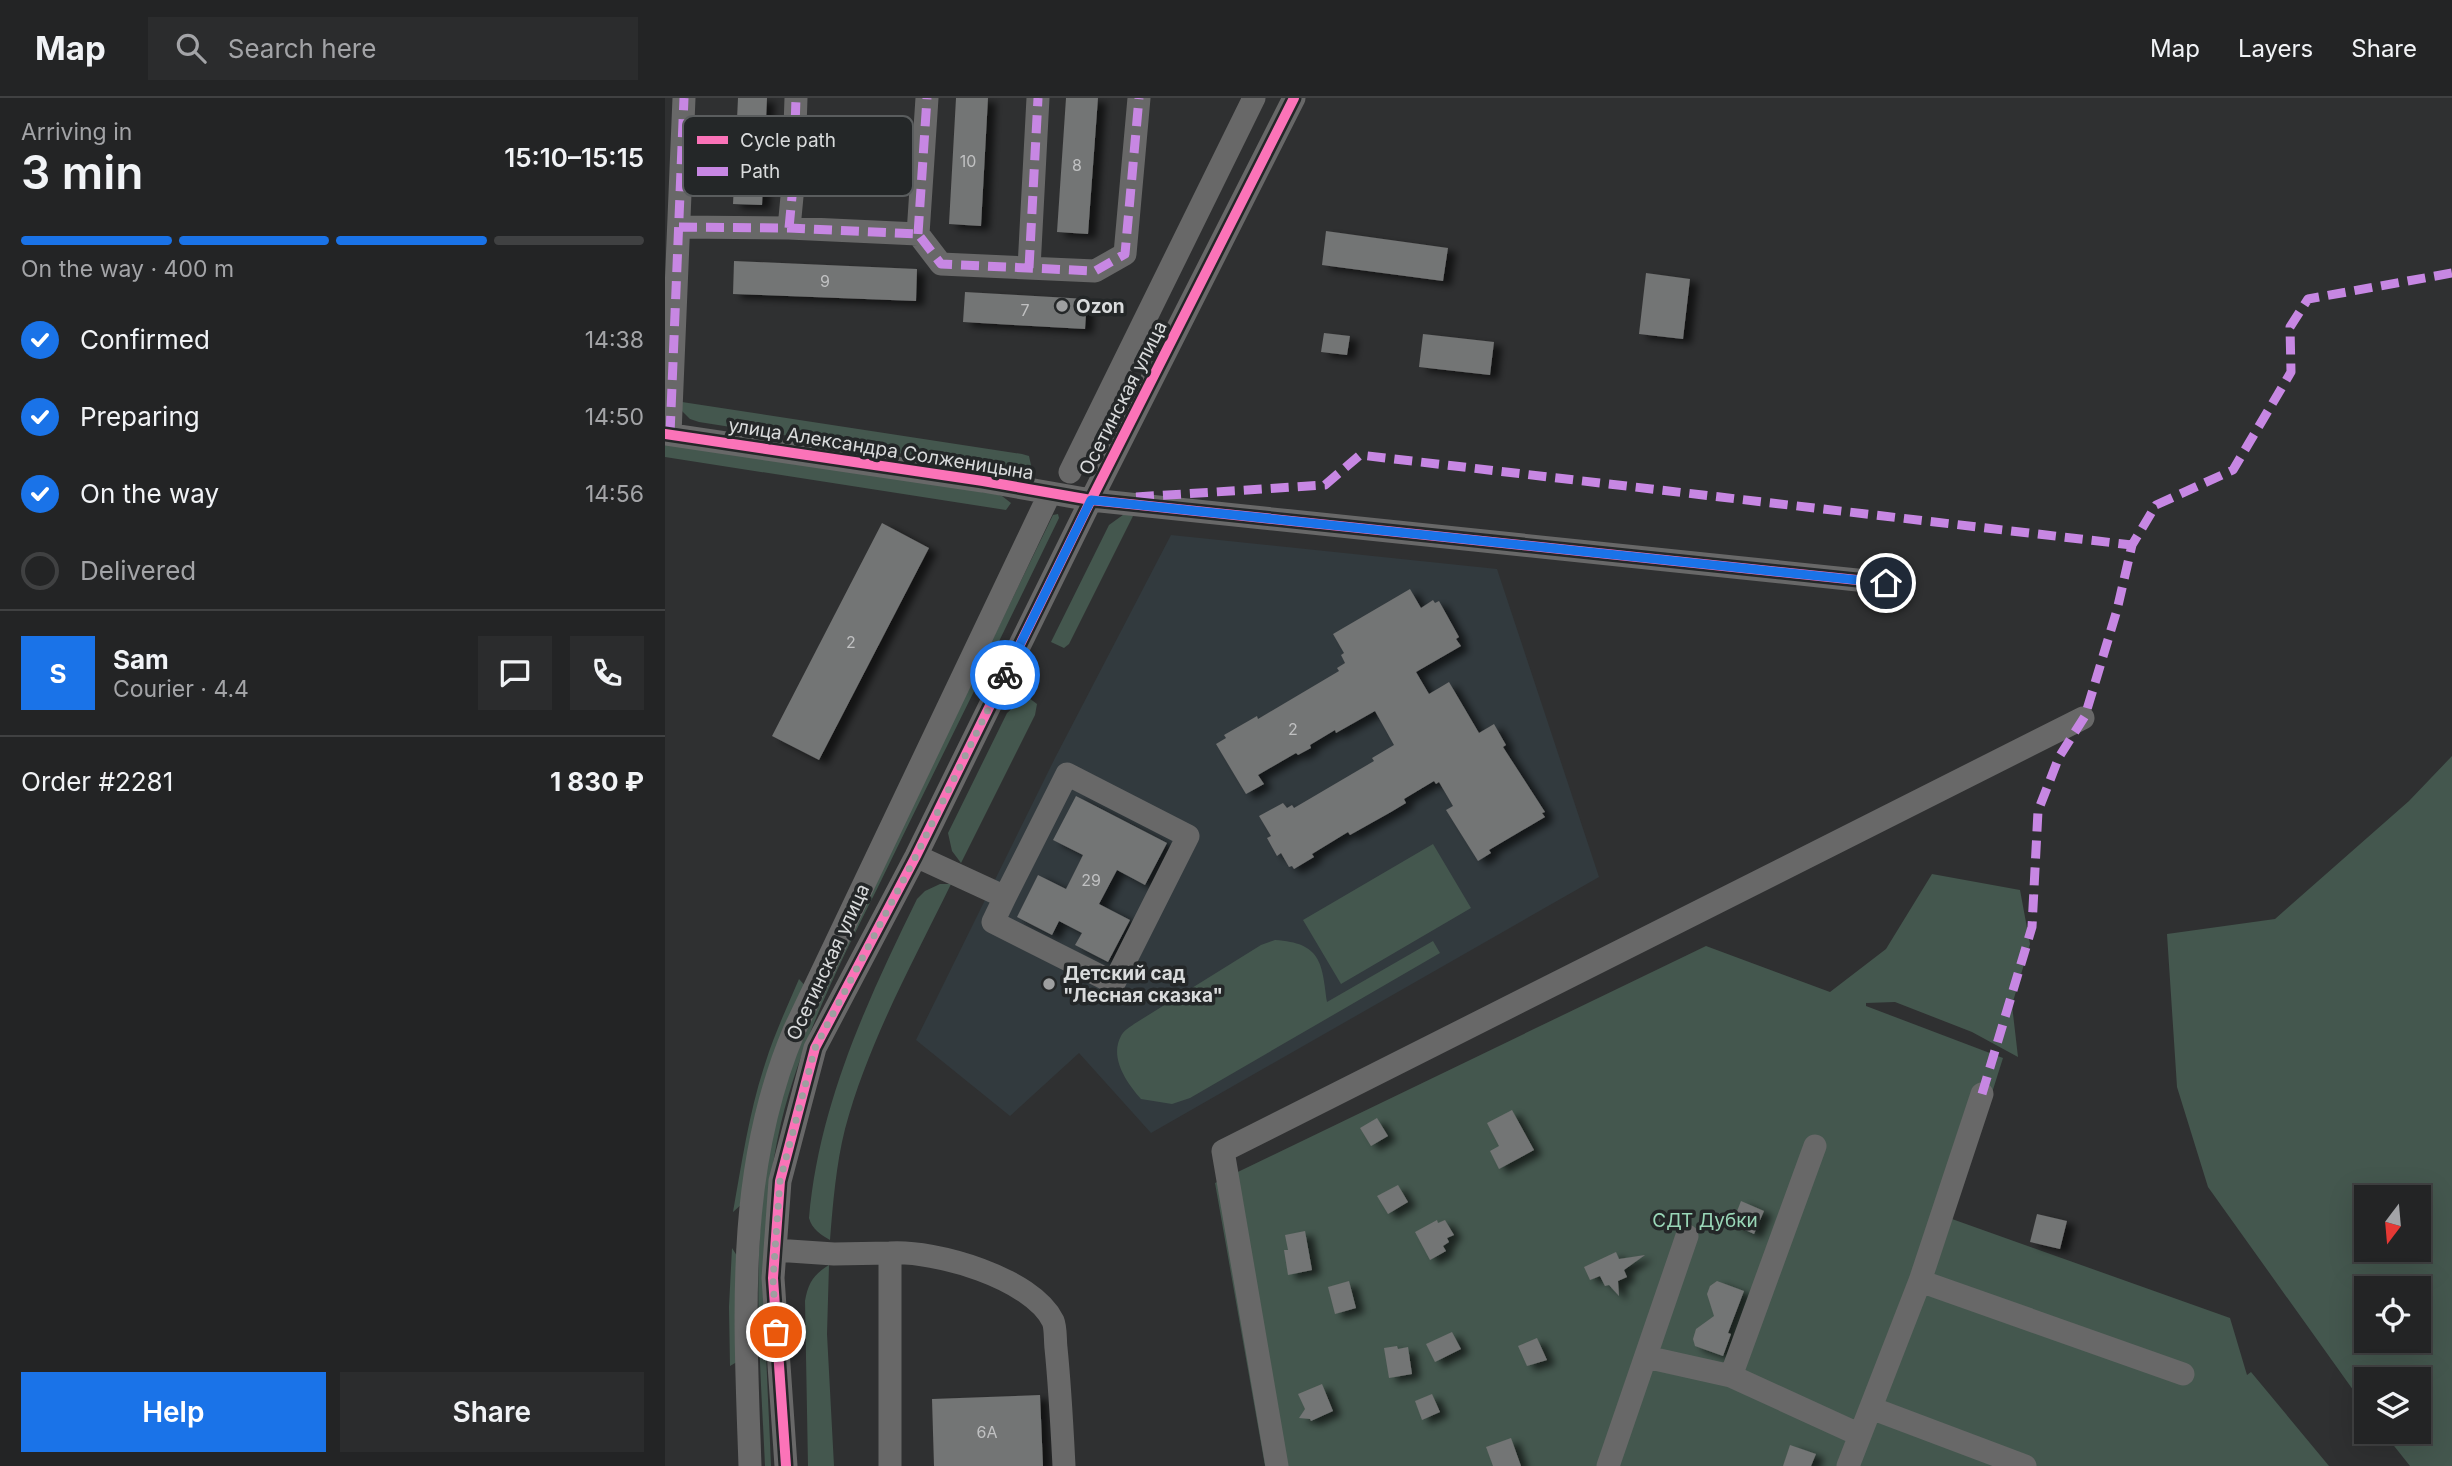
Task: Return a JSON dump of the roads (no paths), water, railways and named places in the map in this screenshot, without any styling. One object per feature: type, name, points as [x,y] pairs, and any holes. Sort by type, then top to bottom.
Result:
[{"type":"street","points":[[683,116],[684,98]]},
{"type":"street","points":[[795,116],[796,98]]},
{"type":"street","points":[[927,98],[918,234],[941,264],[1095,271],[1125,254],[1139,98]]},
{"type":"street","points":[[1029,268],[1038,98]]},
{"type":"street","name":"Осетинская улица","points":[[1070,472],[1254,98]]},
{"type":"street","name":"Осетинская улица","points":[[786,1466],[773,1279],[775,1250],[780,1181],[815,1048],[916,856],[1091,500],[1294,98]]},
{"type":"street","points":[[667,434],[683,124]]},
{"type":"street","points":[[789,228],[792,196]]},
{"type":"street","points":[[679,227],[789,228],[918,234]]},
{"type":"street","points":[[1145,318],[1160,365]]},
{"type":"street","name":"улица Александра Солженицына","points":[[667,434],[1091,500],[1886,583]]},
{"type":"street","name":"Осетинская улица","points":[[750,1466],[746,1259],[752,1189],[778,1070],[1050,493]]},
{"type":"street","points":[[1277,1466],[1223,1151],[2083,718]]},
{"type":"street","points":[[1067,774],[1188,836],[1114,983],[993,922],[1005,897],[1067,774]]},
{"type":"street","points":[[916,856],[1005,897]]},
{"type":"street","points":[[1848,1466],[1920,1281],[1982,1094]]},
{"type":"street","points":[[1731,1376],[1815,1146]]},
{"type":"street","points":[[1608,1466],[1687,1236]]},
{"type":"street","points":[[775,1250],[834,1254],[902,1252],[947,1258],[990,1273],[1031,1296],[1053,1322],[1064,1466]]},
{"type":"street","points":[[890,1253],[890,1466]]},
{"type":"street","points":[[1920,1281],[2183,1374]]},
{"type":"street","points":[[1646,1357],[1731,1376],[1860,1435]]},
{"type":"street","points":[[1871,1408],[2017,1465]]},
{"type":"place","name":"Ozon","points":[[1062,306]]},
{"type":"place","name":"Детский сад \"Лесная сказка\"","points":[[1049,984]]},
{"type":"park label","name":"СДТ Дубки","points":[[1705,1220]]}]
